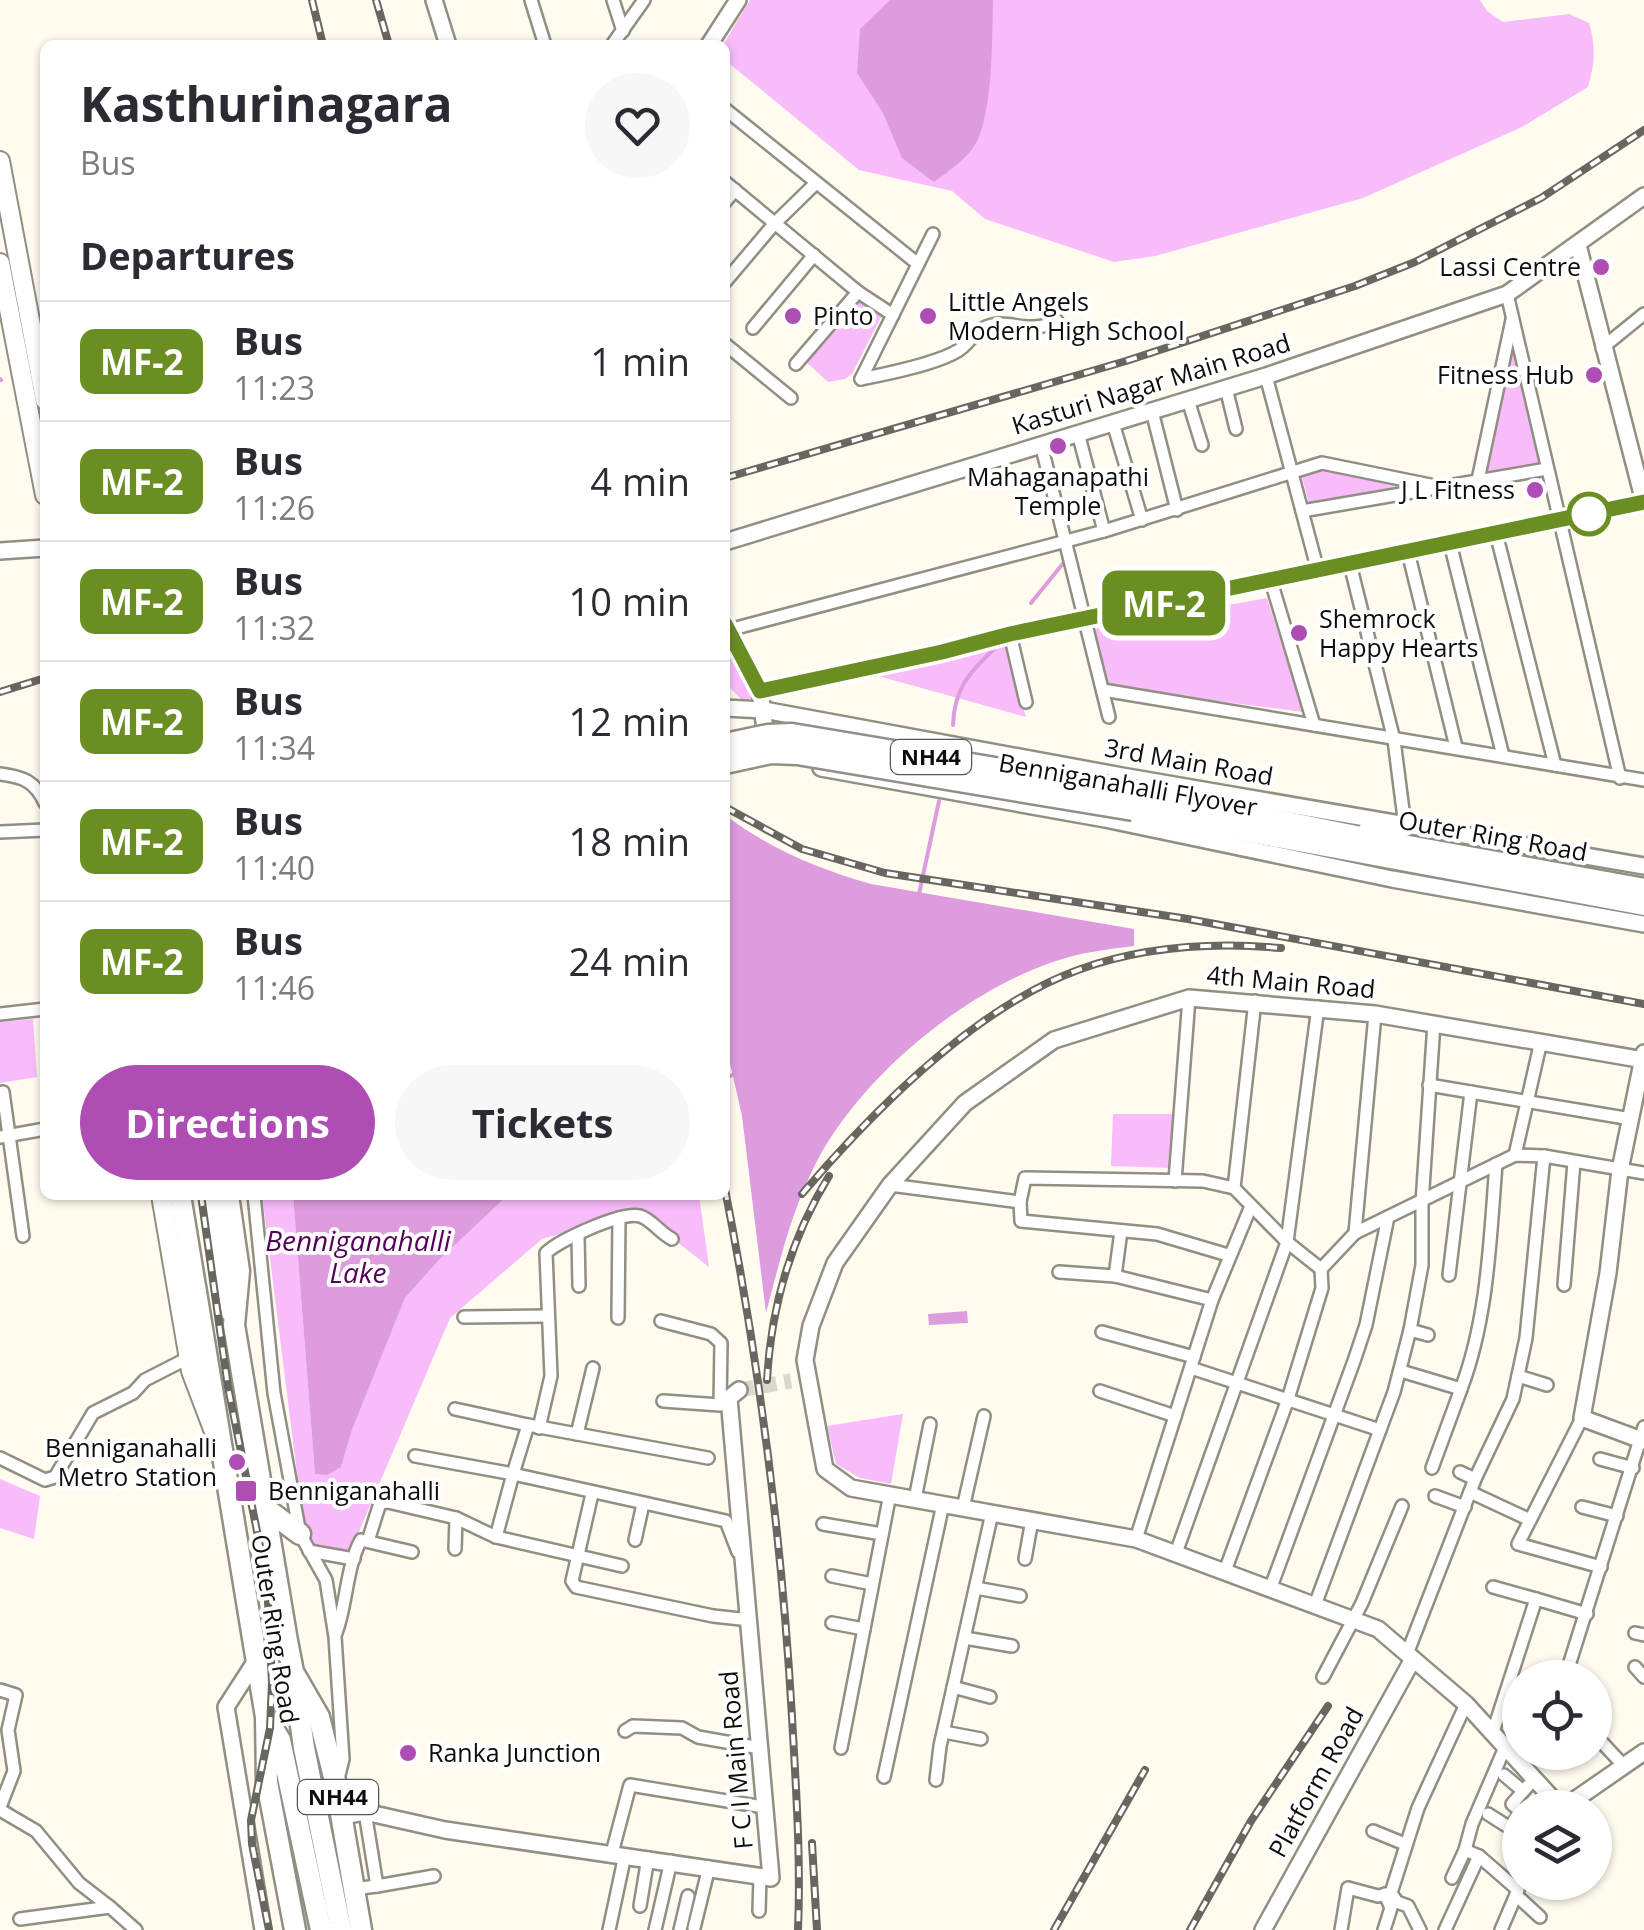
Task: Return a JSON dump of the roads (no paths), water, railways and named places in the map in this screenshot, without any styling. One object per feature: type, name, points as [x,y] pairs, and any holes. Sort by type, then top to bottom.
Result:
[{"type":"highway","name":"Benniganahalli Flyover","points":[[730,743],[792,734],[1135,801],[1340,850]]},
{"type":"highway","name":"Benniganahalli Flyover","points":[[730,762],[771,753],[797,754],[1135,801]]},
{"type":"highway","points":[[1340,850],[1346,826],[1383,833],[1405,826]]},
{"type":"highway","name":"Outer Ring Road","points":[[1340,850],[1394,869],[1644,905]]},
{"type":"highway","name":"Outer Ring Road","points":[[1340,850],[1644,889]]},
{"type":"highway","name":"NH44","points":[[180,1200],[196,1355]]},
{"type":"highway","name":"NH44","points":[[229,1200],[239,1271],[234,1325]]},
{"type":"highway","name":"Outer Ring Road","points":[[234,1325],[294,1672],[319,1717],[336,1785],[361,1930]]},
{"type":"highway","name":"Outer Ring Road","points":[[196,1355],[222,1453],[266,1717],[267,1782],[295,1930]]},
{"type":"highway","points":[[265,1508],[304,1542]]},
{"type":"highway","points":[[294,1672],[304,1748],[341,1930]]},
{"type":"highway","points":[[266,1717],[280,1740],[321,1930]]},
{"type":"main road","points":[[0,161],[40,373]]},
{"type":"main road","points":[[0,263],[40,468]]},
{"type":"main road","points":[[162,1200],[196,1355]]},
{"type":"main road","points":[[212,1200],[234,1325]]},
{"type":"street","points":[[434,0],[446,40]]},
{"type":"street","points":[[531,0],[543,40]]},
{"type":"street","points":[[614,0],[623,31]]},
{"type":"street","points":[[616,40],[644,0]]},
{"type":"street","points":[[711,40],[738,0]]},
{"type":"street","points":[[730,113],[918,264]]},
{"type":"street","points":[[730,276],[815,184]]},
{"type":"street","points":[[730,186],[858,292],[893,314]]},
{"type":"street","name":"Kasturi Nagar Main Road","points":[[730,540],[1266,376],[1507,294],[1644,196]]},
{"type":"street","points":[[932,234],[861,379],[958,351],[982,329],[1011,323],[1040,330],[1057,321]]},
{"type":"street","points":[[758,686],[942,652],[1010,634],[1644,502],[1578,245]]},
{"type":"street","points":[[753,328],[814,255]]},
{"type":"street","points":[[796,364],[858,292]]},
{"type":"street","points":[[1507,294],[1620,778]]},
{"type":"street","points":[[1602,348],[1644,314]]},
{"type":"street","points":[[1478,480],[1512,316]]},
{"type":"street","points":[[730,348],[792,398]]},
{"type":"street","points":[[1266,376],[1318,571]]},
{"type":"street","points":[[1226,388],[1236,429]]},
{"type":"street","points":[[1188,400],[1202,445]]},
{"type":"street","points":[[1152,411],[1177,510]]},
{"type":"street","points":[[1113,422],[1142,520]]},
{"type":"street","points":[[1078,433],[1104,531]]},
{"type":"street","points":[[1041,444],[1109,718]]},
{"type":"street","points":[[770,761],[758,686],[750,676],[730,626],[1104,531],[1322,463],[1436,486]]},
{"type":"street","points":[[1302,511],[1546,469]]},
{"type":"street","points":[[1496,533],[1555,764]]},
{"type":"street","points":[[1450,543],[1503,756]]},
{"type":"street","points":[[0,551],[40,554]]},
{"type":"street","points":[[1408,552],[1456,746]]},
{"type":"street","points":[[1350,564],[1394,740],[1405,826]]},
{"type":"street","points":[[1271,581],[1314,725]]},
{"type":"street","points":[[1010,634],[1026,702]]},
{"type":"street","points":[[1103,690],[1644,780]]},
{"type":"street","name":"3rd Main Road","points":[[731,708],[764,710],[1644,866]]},
{"type":"street","points":[[730,761],[733,766],[770,761],[1105,819],[1340,850]]},
{"type":"street","points":[[0,774],[24,777],[40,792]]},
{"type":"street","points":[[0,832],[40,830]]},
{"type":"street","points":[[1394,869],[1556,910],[1644,924]]},
{"type":"street","points":[[1556,910],[1569,920],[1644,934]]},
{"type":"street","points":[[1175,1181],[1189,998]]},
{"type":"street","name":"4th Main Road","points":[[1502,1741],[1466,1704],[1378,1630],[1315,1605],[1136,1539],[851,1488],[824,1468],[799,1380],[811,1326],[834,1262],[890,1185],[965,1103],[1054,1040],[1189,998],[1375,1014],[1643,1060]]},
{"type":"street","points":[[1234,1188],[1255,1001]]},
{"type":"street","points":[[1176,1552],[1287,1242],[1318,1008]]},
{"type":"street","points":[[0,1014],[40,1010]]},
{"type":"street","points":[[1355,1233],[1375,1014]]},
{"type":"street","points":[[1315,1605],[1401,1371],[1410,1330],[1422,1264],[1422,1203],[1434,1023]]},
{"type":"street","points":[[1515,1155],[1542,1041]]},
{"type":"street","points":[[1601,1567],[1518,1544],[1582,1418],[1608,1273],[1620,1170],[1644,1050]]},
{"type":"street","points":[[1429,1085],[1632,1119]]},
{"type":"street","points":[[2,1092],[4,1136],[23,1236]]},
{"type":"street","points":[[1449,1275],[1471,1092]]},
{"type":"street","points":[[4,1136],[40,1131]]},
{"type":"street","points":[[1225,1572],[1288,1399],[1322,1288],[1321,1269],[1355,1233],[1515,1155],[1644,1172]]},
{"type":"street","points":[[1410,1656],[1473,1486],[1512,1399],[1526,1338],[1544,1156]]},
{"type":"street","points":[[1564,1285],[1574,1162]]},
{"type":"street","points":[[1432,1468],[1473,1358],[1496,1164]]},
{"type":"street","points":[[1228,1255],[1157,1234],[1022,1221],[1020,1202],[1025,1178],[1203,1181],[1234,1188],[1287,1242],[1321,1269]]},
{"type":"street","points":[[890,1185],[1020,1202]]},
{"type":"street","points":[[255,1200],[274,1393],[304,1542],[326,1580],[334,1637],[343,1759],[336,1785]]},
{"type":"street","points":[[1136,1539],[1212,1300],[1251,1206]]},
{"type":"street","points":[[496,1537],[512,1474],[551,1376],[546,1253],[619,1218],[642,1216],[672,1239]]},
{"type":"street","points":[[1270,1588],[1366,1325],[1388,1217]]},
{"type":"street","points":[[618,1318],[619,1218]]},
{"type":"street","points":[[1115,1276],[1121,1230]]},
{"type":"street","points":[[578,1236],[579,1286]]},
{"type":"street","points":[[1059,1272],[1115,1276],[1212,1300]]},
{"type":"street","points":[[464,1317],[548,1316]]},
{"type":"street","points":[[661,1321],[711,1334],[722,1342],[720,1405],[662,1402]]},
{"type":"street","points":[[1410,1330],[1428,1335]]},
{"type":"street","points":[[1102,1332],[1334,1417],[1380,1430]]},
{"type":"street","points":[[0,1458],[46,1480],[55,1477],[93,1413],[133,1393],[145,1380],[196,1355]]},
{"type":"street","points":[[577,1434],[593,1368]]},
{"type":"street","points":[[1401,1371],[1461,1389]]},
{"type":"street","points":[[1518,1376],[1547,1385]]},
{"type":"street","points":[[722,1379],[736,1391]]},
{"type":"street","name":"F C I Main Road","points":[[342,1816],[366,1812],[445,1830],[772,1878],[729,1398],[736,1391]]},
{"type":"street","points":[[1100,1391],[1175,1416]]},
{"type":"street","points":[[455,1408],[708,1458]]},
{"type":"street","points":[[963,1508],[984,1416]]},
{"type":"street","points":[[1571,1660],[1643,1436],[1582,1418]]},
{"type":"street","points":[[915,1499],[930,1424]]},
{"type":"street","points":[[415,1456],[726,1522],[743,1564]]},
{"type":"street","points":[[1600,1459],[1632,1468]]},
{"type":"street","points":[[1460,1472],[1473,1486],[1528,1519]]},
{"type":"street","points":[[592,1494],[575,1556],[572,1581],[576,1587],[750,1620]]},
{"type":"street","points":[[840,1748],[890,1494]]},
{"type":"street","points":[[1435,1496],[1465,1507]]},
{"type":"street","points":[[368,1540],[380,1503],[402,1504],[456,1518],[496,1537],[622,1566]]},
{"type":"street","points":[[634,1540],[644,1504]]},
{"type":"street","points":[[884,1777],[942,1504]]},
{"type":"street","points":[[1323,1678],[1353,1620],[1402,1506]]},
{"type":"street","points":[[1582,1507],[1617,1516]]},
{"type":"street","points":[[936,1780],[992,1513]]},
{"type":"street","points":[[455,1549],[456,1518]]},
{"type":"street","points":[[1025,1559],[1032,1520]]},
{"type":"street","points":[[823,1524],[882,1534]]},
{"type":"street","points":[[334,1637],[344,1612],[360,1540],[412,1552]]},
{"type":"street","points":[[304,1542],[354,1559]]},
{"type":"street","points":[[832,1576],[872,1584]]},
{"type":"street","points":[[1493,1587],[1587,1614]]},
{"type":"street","points":[[976,1588],[1020,1596]]},
{"type":"street","points":[[1516,1660],[1536,1599]]},
{"type":"street","points":[[832,1623],[864,1630]]},
{"type":"street","points":[[965,1638],[1012,1646]]},
{"type":"street","name":"Platform Road","points":[[1263,1930],[1410,1656]]},
{"type":"street","points":[[257,1660],[226,1707],[263,1930]]},
{"type":"street","points":[[954,1688],[990,1696]]},
{"type":"street","points":[[0,1690],[16,1695],[4,1729],[14,1771],[1,1804],[36,1831],[79,1883],[136,1930]]},
{"type":"street","points":[[1493,1732],[1502,1703]]},
{"type":"street","points":[[1384,1930],[1391,1908],[1388,1894],[1405,1844],[1440,1756],[1466,1704]]},
{"type":"street","points":[[625,1732],[633,1726],[682,1728],[698,1737],[760,1748]]},
{"type":"street","points":[[944,1732],[981,1739]]},
{"type":"street","points":[[1589,1790],[1644,1752]]},
{"type":"street","points":[[1612,1753],[1624,1766]]},
{"type":"street","points":[[1452,1878],[1502,1754]]},
{"type":"street","points":[[0,1768],[14,1771]]},
{"type":"street","name":"4th Main Road","points":[[1528,1770],[1546,1790]]},
{"type":"street","points":[[1504,1775],[1522,1790]]},
{"type":"street","points":[[1524,1790],[1535,1778]]},
{"type":"street","points":[[608,1930],[630,1785],[764,1807]]},
{"type":"street","points":[[366,1812],[378,1886]]},
{"type":"street","points":[[1488,1814],[1502,1823]]},
{"type":"street","points":[[1373,1830],[1405,1844]]},
{"type":"street","points":[[1465,1850],[1479,1856],[1502,1876]]},
{"type":"street","points":[[1444,1930],[1479,1856]]},
{"type":"street","points":[[640,1906],[648,1858]]},
{"type":"street","points":[[655,1930],[671,1861]]},
{"type":"street","points":[[694,1928],[709,1868]]},
{"type":"street","points":[[353,1888],[434,1876]]},
{"type":"street","points":[[759,1910],[760,1876]]},
{"type":"street","points":[[1341,1930],[1348,1888],[1378,1896],[1388,1894]]},
{"type":"street","points":[[1388,1894],[1408,1906],[1420,1930]]},
{"type":"street","points":[[680,1930],[688,1896]]},
{"type":"street","points":[[1501,1930],[1514,1900]]},
{"type":"street","points":[[1521,1900],[1540,1917]]},
{"type":"street","points":[[20,1918],[110,1907]]},
{"type":"water","points":[[890,0],[993,0],[991,71],[983,125],[970,151],[934,182],[902,158],[883,113],[857,73],[860,29]]},
{"type":"water","points":[[730,818],[795,857],[871,884],[1134,929],[1134,946],[1059,960],[989,992],[920,1039],[889,1067],[837,1129],[808,1179],[766,1313],[742,1116],[730,1063]]},
{"type":"water","name":"Benniganahalli Lake","points":[[293,1200],[503,1200],[405,1298],[341,1467],[327,1475],[315,1474]]},
{"type":"water","points":[[967,1311],[968,1323],[929,1325],[928,1314]]},
{"type":"waterway","points":[[1031,603],[1065,561]]},
{"type":"waterway","points":[[953,725],[956,701],[964,682],[994,649]]},
{"type":"waterway","points":[[919,894],[939,801]]},
{"type":"waterway","points":[[730,1076],[735,1074]]},
{"type":"waterway","points":[[3,1803],[19,1815]]},
{"type":"waterway","points":[[112,1902],[131,1919]]},
{"type":"tunnel","points":[[739,1390],[791,1381]]},
{"type":"railway","points":[[312,0],[322,40]]},
{"type":"railway","points":[[376,0],[388,40]]},
{"type":"railway","points":[[730,477],[1126,361],[1355,286],[1415,262],[1541,198],[1644,130]]},
{"type":"railway","points":[[0,692],[40,680]]},
{"type":"railway","points":[[730,810],[802,849],[885,873],[1188,919],[1644,1004]]},
{"type":"railway","points":[[802,1194],[860,1129],[928,1065],[1001,1009],[1039,987],[1103,962],[1153,951],[1204,946],[1281,948]]},
{"type":"railway","points":[[767,1380],[773,1326],[785,1274],[804,1224],[829,1176]]},
{"type":"railway","points":[[202,1200],[228,1387],[267,1581],[270,1728],[251,1820],[269,1930]]},
{"type":"railway","points":[[727,1200],[759,1386],[782,1584],[796,1797],[798,1930]]},
{"type":"railway","points":[[1190,1930],[1251,1821],[1328,1706]]},
{"type":"railway","points":[[1054,1930],[1145,1770]]},
{"type":"railway","points":[[812,1843],[817,1930]]},
{"type":"place","name":"Lassi Centre","points":[[1601,267]]},
{"type":"place","name":"Pinto","points":[[793,316]]},
{"type":"place","name":"Little Angels Modern High School","points":[[928,316]]},
{"type":"place","name":"Fitness Hub","points":[[1594,375]]},
{"type":"place","name":"Mahaganapathi Temple","points":[[1058,446]]},
{"type":"place","name":"J L Fitness","points":[[1535,490]]},
{"type":"place","name":"Shemrock Happy Hearts","points":[[1299,633]]},
{"type":"place","name":"Benniganahalli Metro Station","points":[[237,1462]]},
{"type":"place","name":"Benniganahalli","points":[[246,1491]]},
{"type":"place","name":"Ranka Junction","points":[[408,1753]]}]
